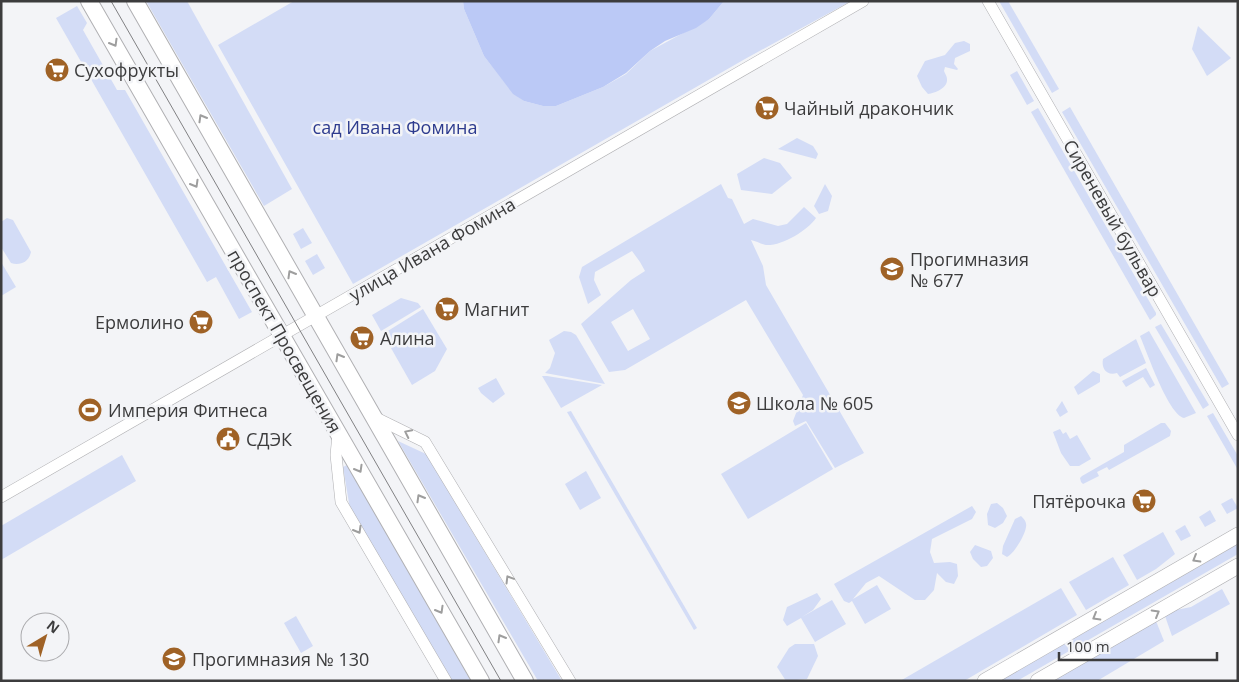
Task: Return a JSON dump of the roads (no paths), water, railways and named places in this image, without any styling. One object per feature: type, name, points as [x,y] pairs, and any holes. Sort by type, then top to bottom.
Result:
[{"type":"main road","name":"проспект Просвещения","points":[[89,1],[480,681]]},
{"type":"main road","points":[[135,1],[525,681]]},
{"type":"street","name":"улица Ивана Фомина","points":[[1,497],[863,1]]},
{"type":"street","name":"Сиреневый бульвар","points":[[988,1],[1238,435]]},
{"type":"street","points":[[374,417],[425,442],[570,681]]},
{"type":"street","points":[[338,434],[336,455],[341,502],[446,681]]},
{"type":"street","points":[[985,681],[1238,535]]},
{"type":"street","points":[[1038,681],[1238,566]]},
{"type":"water","points":[[463,1],[724,1],[709,19],[696,28],[665,41],[650,51],[626,73],[603,87],[556,106],[543,106],[524,101],[513,94],[484,56],[464,9]]},
{"type":"tram line","points":[[111,1],[501,681]]},
{"type":"place","name":"Сухофрукты","points":[[57,70]]},
{"type":"place","name":"Чайный дракончик","points":[[767,108]]},
{"type":"place","name":"Прогимназия № 677","points":[[892,269]]},
{"type":"place","name":"Магнит","points":[[447,309]]},
{"type":"place","name":"Ермолино","points":[[201,322]]},
{"type":"place","name":"Алина","points":[[362,338]]},
{"type":"place","name":"Школа № 605","points":[[739,403]]},
{"type":"place","name":"Империя Фитнеса","points":[[90,410]]},
{"type":"place","name":"СДЭК","points":[[228,439]]},
{"type":"place","name":"Пятёрочка","points":[[1144,501]]},
{"type":"place","name":"Прогимназия № 130","points":[[174,659]]},
{"type":"park label","name":"сад Ивана Фомина","points":[[395,127]]}]
